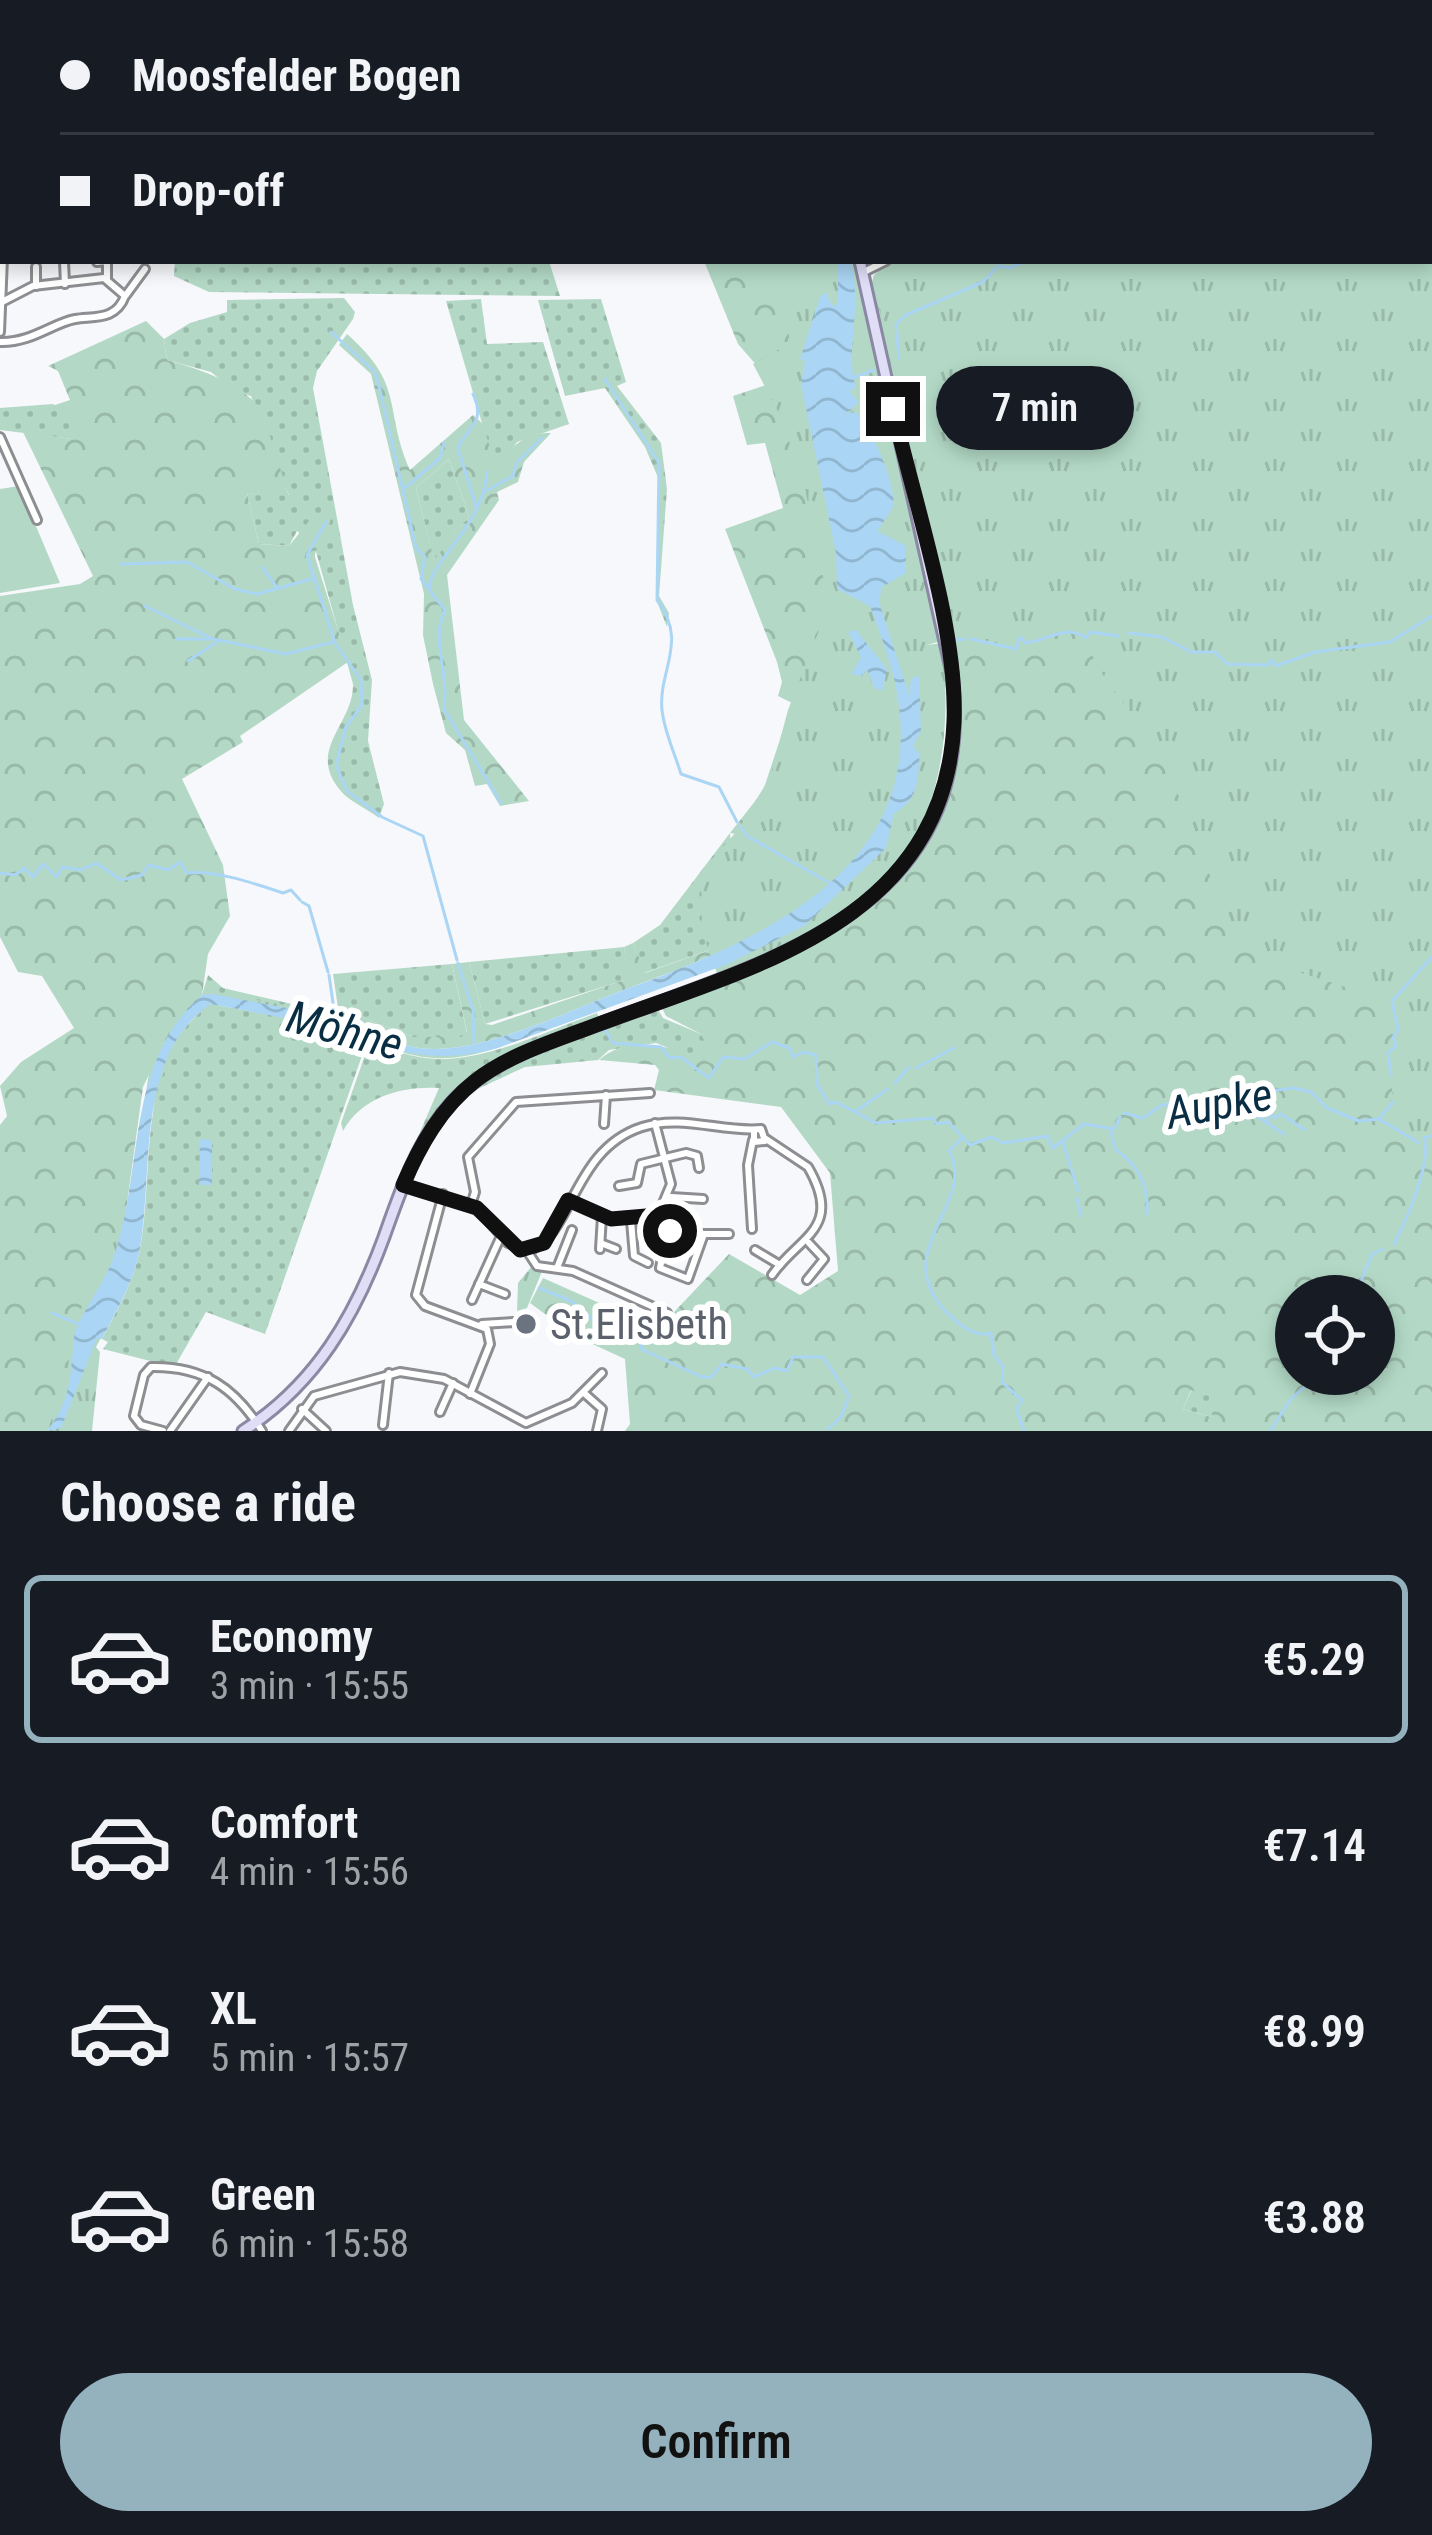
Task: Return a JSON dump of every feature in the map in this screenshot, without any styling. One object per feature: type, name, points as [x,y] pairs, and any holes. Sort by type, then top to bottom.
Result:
[{"type":"main road","points":[[244,1431],[260,1427],[335,1342],[363,1292],[403,1185],[439,1118],[485,1074],[539,1046],[823,935],[888,883],[929,821],[950,760],[952,673],[861,267]]},
{"type":"main road","points":[[398,1200],[416,1187]]},
{"type":"street","points":[[0,326],[2,264]]},
{"type":"street","points":[[64,264],[65,284]]},
{"type":"street","points":[[107,264],[107,279],[125,296]]},
{"type":"street","points":[[36,267],[36,286]]},
{"type":"street","points":[[0,342],[43,334],[72,320],[105,316],[145,269]]},
{"type":"street","points":[[2,302],[36,286],[107,279]]},
{"type":"street","points":[[43,319],[43,334]]},
{"type":"street","points":[[21,340],[21,350]]},
{"type":"street","points":[[0,437],[37,520]]},
{"type":"street","points":[[471,1205],[475,1192],[468,1157],[517,1102],[650,1093]]},
{"type":"street","points":[[604,1124],[606,1095]]},
{"type":"street","points":[[403,1185],[471,1205],[512,1247],[527,1251],[547,1239],[608,1144],[655,1123],[766,1139],[797,1157],[814,1178],[819,1221],[808,1242],[772,1275]]},
{"type":"street","points":[[568,1200],[602,1216],[631,1221],[658,1215],[670,1197],[667,1158],[655,1123]]},
{"type":"street","points":[[752,1228],[748,1152],[753,1136]]},
{"type":"street","points":[[619,1186],[637,1183],[641,1164],[667,1158],[692,1153],[699,1168]]},
{"type":"street","points":[[443,1194],[416,1295],[425,1306],[482,1324],[514,1322]]},
{"type":"street","points":[[670,1197],[703,1199]]},
{"type":"street","points":[[658,1215],[664,1231],[660,1268],[685,1280],[704,1234]]},
{"type":"street","points":[[602,1216],[601,1247],[616,1249]]},
{"type":"street","points":[[631,1221],[634,1256],[648,1263]]},
{"type":"street","points":[[557,1268],[572,1230]]},
{"type":"street","points":[[664,1231],[729,1234]]},
{"type":"street","points":[[472,1300],[501,1236]]},
{"type":"street","points":[[807,1280],[824,1258],[808,1242]]},
{"type":"street","points":[[755,1250],[780,1265]]},
{"type":"street","points":[[527,1251],[534,1264],[557,1268],[667,1313]]},
{"type":"street","points":[[481,1287],[505,1294]]},
{"type":"street","points":[[470,1394],[490,1344],[482,1324]]},
{"type":"street","points":[[208,1377],[170,1430],[141,1425],[134,1415],[145,1372],[163,1367],[208,1377],[231,1388],[260,1427]]},
{"type":"street","points":[[383,1425],[389,1373]]},
{"type":"street","points":[[290,1431],[302,1409],[319,1394],[389,1373],[424,1373],[453,1383],[526,1423],[584,1393],[602,1373]]},
{"type":"street","points":[[440,1412],[453,1383]]},
{"type":"street","points":[[584,1393],[602,1409],[597,1431]]},
{"type":"street","points":[[302,1409],[326,1431]]},
{"type":"green space","points":[[175,264],[550,264],[560,296],[209,292],[174,276]]},
{"type":"green space","points":[[705,264],[838,264],[838,304],[832,307],[826,292],[820,297],[800,359],[805,365],[801,384],[836,553],[837,588],[870,605],[895,682],[900,754],[887,806],[861,850],[824,888],[780,919],[731,946],[497,1038],[443,1049],[419,1048],[333,1017],[338,1008],[413,1037],[462,1037],[467,1032],[452,964],[469,962],[485,1024],[492,1025],[627,979],[624,947],[633,943],[645,973],[735,941],[783,915],[740,835],[730,833],[763,791],[792,703],[778,696],[782,682],[777,662],[725,529],[783,508],[765,443],[747,445],[733,396],[772,383],[738,344]],"holes":[[[853,629],[885,672],[883,690],[875,689],[867,670],[862,676],[851,674],[861,653],[848,632]]]},
{"type":"green space","points":[[779,264],[856,264],[941,641],[927,645],[942,643],[944,735],[925,817],[906,854],[880,887],[847,917],[805,942],[718,976],[702,931],[701,871],[738,830],[770,777],[788,710],[829,605],[804,484],[789,454],[790,434],[753,364],[790,343]]},
{"type":"green space","points":[[886,264],[1432,264],[1432,1431],[625,1431],[630,1424],[625,1359],[575,1336],[530,1303],[543,1278],[658,1329],[729,1254],[800,1295],[838,1271],[830,1173],[781,1107],[654,1090],[659,1070],[655,1065],[599,1060],[626,1046],[642,1045],[674,1049],[718,1067],[701,1034],[666,1016],[660,1004],[786,954],[855,915],[917,845],[945,780],[955,691],[870,289],[874,275]],"holes":[[[1191,1390],[1216,1398],[1211,1417],[1183,1409]]]},
{"type":"green space","points":[[895,264],[999,264],[1003,272],[1020,264],[1432,264],[1432,1136],[1419,1143],[1377,1119],[1393,1097],[1387,1055],[1395,1046],[1392,1002],[1289,969],[1234,936],[1164,759],[1098,668],[1084,637],[1059,632],[1037,642],[1021,637],[1017,649],[977,638],[950,642],[878,303],[878,281]]},
{"type":"green space","points":[[344,298],[355,312],[353,319],[317,371],[313,388],[353,605],[372,680],[368,741],[384,804],[379,818],[344,794],[331,775],[329,749],[347,712],[353,684],[315,548],[297,531],[289,546],[259,544],[247,493],[289,495],[251,396],[234,391],[211,372],[167,360],[164,339],[190,323],[227,312],[227,300]]},
{"type":"green space","points":[[481,299],[487,344],[543,342],[569,424],[517,442],[497,474],[446,301]]},
{"type":"green space","points":[[601,299],[626,382],[617,386],[661,443],[667,489],[659,596],[669,613],[667,627],[656,599],[659,480],[645,447],[605,388],[565,396],[538,300]]},
{"type":"green space","points":[[146,321],[164,339],[167,360],[239,389],[271,422],[269,433],[289,496],[247,493],[259,544],[289,546],[313,516],[332,511],[315,557],[348,662],[240,736],[243,742],[182,779],[223,865],[230,916],[208,954],[202,995],[170,1031],[143,1087],[124,1225],[70,1392],[47,1431],[0,1431],[0,1125],[7,1116],[0,1086],[21,1062],[74,1028],[42,976],[18,972],[0,937],[0,596],[80,584],[93,576],[23,432],[72,439],[72,414],[52,406],[70,400],[58,371],[48,366]]},
{"type":"green space","points":[[347,334],[378,368],[410,470],[473,415],[483,424],[497,472],[518,444],[551,433],[524,462],[518,482],[497,492],[499,500],[447,575],[464,720],[529,801],[500,806],[487,784],[475,786],[465,750],[446,733],[423,635],[424,594],[371,374],[339,345]],"holes":[[[449,459],[469,516],[434,560],[416,488]]]},
{"type":"green space","points":[[53,404],[72,414],[72,439],[0,430],[0,408]]},
{"type":"green space","points":[[449,459],[469,516],[434,561],[416,488]]},
{"type":"green space","points":[[19,486],[60,583],[0,593],[0,489]]},
{"type":"green space","points":[[730,833],[735,941],[644,973],[633,943],[660,925]]},
{"type":"green space","points":[[624,947],[628,979],[485,1024],[469,962]]},
{"type":"green space","points":[[452,964],[467,1033],[462,1037],[413,1037],[338,1008],[333,974]]},
{"type":"green space","points":[[208,975],[223,988],[331,1013],[327,1026],[385,1048],[430,1058],[484,1053],[597,1013],[600,1020],[523,1049],[455,1088],[401,1176],[439,1088],[411,1089],[372,1101],[343,1131],[341,1123],[369,1044],[365,1047],[265,1334],[206,1312],[175,1366],[166,1365],[103,1349],[108,1342],[102,1339],[139,1254],[152,1119],[169,1054],[186,1026],[211,1004],[326,1025],[202,995]]},
{"type":"green space","points":[[220,993],[331,1014],[337,1025],[413,1049],[493,1049],[448,1058],[429,1058],[232,1005],[209,1007],[185,1027],[167,1063],[153,1109],[121,1269],[96,1347],[100,1352],[92,1431],[47,1431],[68,1376],[70,1331],[126,1217],[149,1073],[174,1022],[199,997]]},
{"type":"green space","points":[[656,1006],[663,1018],[701,1034],[720,1068],[656,1043],[609,1050],[598,1060],[525,1067],[471,1092],[525,1056]]},
{"type":"green space","points":[[1231,1104],[1274,1110],[1289,1133],[1274,1119],[1250,1112],[1241,1118],[1222,1115],[1206,1123],[1202,1109]]},
{"type":"green space","points":[[532,1266],[543,1269],[527,1308],[517,1311],[518,1283]]},
{"type":"green space","points":[[1192,1389],[1217,1398],[1211,1417],[1183,1409]]},
{"type":"water","name":"Möhne","points":[[838,264],[851,264],[856,388],[849,391],[859,402],[844,415],[853,411],[867,427],[891,485],[893,506],[877,531],[906,546],[906,573],[882,587],[879,602],[909,695],[911,678],[919,676],[921,731],[913,746],[920,754],[917,780],[909,802],[894,814],[886,848],[804,926],[728,964],[498,1048],[433,1056],[331,1028],[333,1017],[398,1043],[443,1049],[526,1029],[731,946],[824,888],[861,850],[887,806],[900,754],[895,682],[870,606],[837,589],[836,553],[801,384],[805,361],[800,359],[820,297],[826,292],[832,306],[838,304]]},
{"type":"water","points":[[856,630],[887,669],[883,690],[875,689],[867,670],[862,676],[851,674],[861,657],[848,632]]},
{"type":"water","points":[[202,995],[329,1016],[326,1026],[211,1004],[186,1026],[158,1085],[139,1254],[132,1276],[102,1339],[97,1338],[61,1428],[47,1431],[65,1397],[76,1331],[113,1259],[140,1119],[160,1052],[177,1022]]},
{"type":"water","points":[[200,1139],[212,1140],[212,1185],[199,1185]]},
{"type":"waterway","points":[[899,359],[896,324],[906,315],[983,282],[998,266],[1020,264]]},
{"type":"waterway","points":[[331,332],[374,371],[416,548],[425,557],[421,579],[445,610],[439,633],[444,709],[501,803]]},
{"type":"waterway","points":[[853,378],[874,370]]},
{"type":"waterway","points":[[605,379],[659,463],[657,600],[671,629],[672,643],[662,696],[667,734],[681,774],[719,787],[737,822]]},
{"type":"waterway","points":[[473,394],[477,419],[458,449],[477,509]]},
{"type":"waterway","points":[[486,491],[513,476],[517,462],[542,438]]},
{"type":"waterway","points":[[405,488],[440,458],[444,443]]},
{"type":"waterway","points":[[429,588],[476,510],[487,472]]},
{"type":"waterway","points":[[326,522],[307,555],[335,643],[361,680],[362,705],[346,727],[336,765],[347,791],[382,817]]},
{"type":"waterway","points":[[121,564],[187,562],[235,589],[257,594],[315,578]]},
{"type":"waterway","points":[[262,567],[278,589]]},
{"type":"waterway","points":[[145,606],[213,639],[286,654],[333,642]]},
{"type":"waterway","points":[[1129,633],[1162,637],[1191,652],[1215,652],[1227,664],[1268,665],[1271,660],[1276,666],[1315,652],[1390,642],[1432,616]]},
{"type":"waterway","points":[[971,639],[1016,649],[1020,637],[1026,643],[1064,633],[1086,638],[1090,632],[1118,636]]},
{"type":"waterway","points":[[177,639],[210,639]]},
{"type":"waterway","points":[[955,640],[964,639]]},
{"type":"waterway","points":[[188,661],[220,640]]},
{"type":"waterway","points":[[384,818],[423,836],[457,960]]},
{"type":"waterway","points":[[740,826],[747,836],[833,885]]},
{"type":"waterway","points":[[0,873],[15,875],[25,868],[33,877],[43,864],[57,877],[62,867],[81,870],[96,863],[121,880],[142,875],[149,865],[168,870],[180,862],[187,873],[219,875],[283,893],[291,890],[300,900]]},
{"type":"waterway","points":[[302,902],[309,906],[328,972]]},
{"type":"waterway","points":[[1391,1075],[1388,1053],[1396,1046],[1393,1037],[1398,1030],[1392,1001],[1432,957]]},
{"type":"waterway","points":[[458,963],[473,1010],[474,1042]]},
{"type":"waterway","name":"Möhne","points":[[329,975],[334,1010]]},
{"type":"waterway","name":"Möhne","points":[[329,1023],[333,1014]]},
{"type":"waterway","name":"Aupke","points":[[604,1028],[613,1043],[661,1047],[670,1058],[681,1057],[709,1078],[723,1057],[745,1059],[772,1042],[789,1048],[793,1057],[803,1052],[816,1055],[817,1084],[829,1104],[836,1102],[876,1123],[933,1118],[937,1124],[948,1122],[970,1145],[991,1137],[1004,1143],[1047,1136],[1053,1148],[1084,1124],[1114,1129],[1120,1117]]},
{"type":"waterway","points":[[916,1068],[954,1048]]},
{"type":"waterway","points":[[895,1083],[909,1067]]},
{"type":"waterway","name":"Aupke","points":[[1124,1113],[1143,1118],[1162,1105],[1294,1088],[1311,1092],[1327,1108],[1359,1121],[1379,1119],[1419,1143]]},
{"type":"waterway","points":[[856,1111],[888,1089]]},
{"type":"waterway","name":"Aupke","points":[[1379,1119],[1393,1102]]},
{"type":"waterway","points":[[1204,1110],[1208,1122],[1220,1110],[1233,1113],[1241,1105],[1267,1123],[1269,1110],[1274,1118],[1281,1114],[1305,1130]]},
{"type":"waterway","points":[[1267,1123],[1284,1134]]},
{"type":"waterway","points":[[1110,1129],[1115,1149],[1140,1176],[1147,1214]]},
{"type":"waterway","points":[[1394,1244],[1421,1177],[1424,1138],[1432,1136]]},
{"type":"waterway","points":[[962,1138],[949,1151],[955,1171],[952,1191],[927,1253],[926,1275],[935,1298],[957,1322],[975,1332],[991,1333],[994,1355],[1003,1367],[1002,1382],[1022,1400],[1017,1408]]},
{"type":"waterway","points":[[1063,1142],[1078,1191]]},
{"type":"waterway","points":[[1077,1198],[1081,1216]]},
{"type":"waterway","points":[[1364,1275],[1372,1254],[1383,1249]]},
{"type":"waterway","points":[[539,1288],[571,1301],[597,1323],[606,1318],[622,1325],[622,1330],[643,1336],[641,1349],[702,1377],[711,1377],[722,1364],[747,1369],[754,1377],[775,1368],[787,1371],[793,1357],[823,1357],[849,1396],[841,1417],[828,1429]]},
{"type":"waterway","points":[[52,1313],[83,1326]]},
{"type":"waterway","points":[[1270,1431],[1295,1395]]},
{"type":"waterway","points":[[1017,1410],[1024,1431]]},
{"type":"place","name":"St.Elisbeth","points":[[526,1324]]},
{"type":"route","points":[[670,1231],[664,1231],[658,1215],[631,1221],[611,1219],[568,1200],[544,1243],[520,1250],[508,1244],[477,1208],[403,1185],[439,1118],[485,1074],[539,1046],[808,943],[872,899],[917,845],[938,802],[950,760],[954,688],[893,409]]}]
